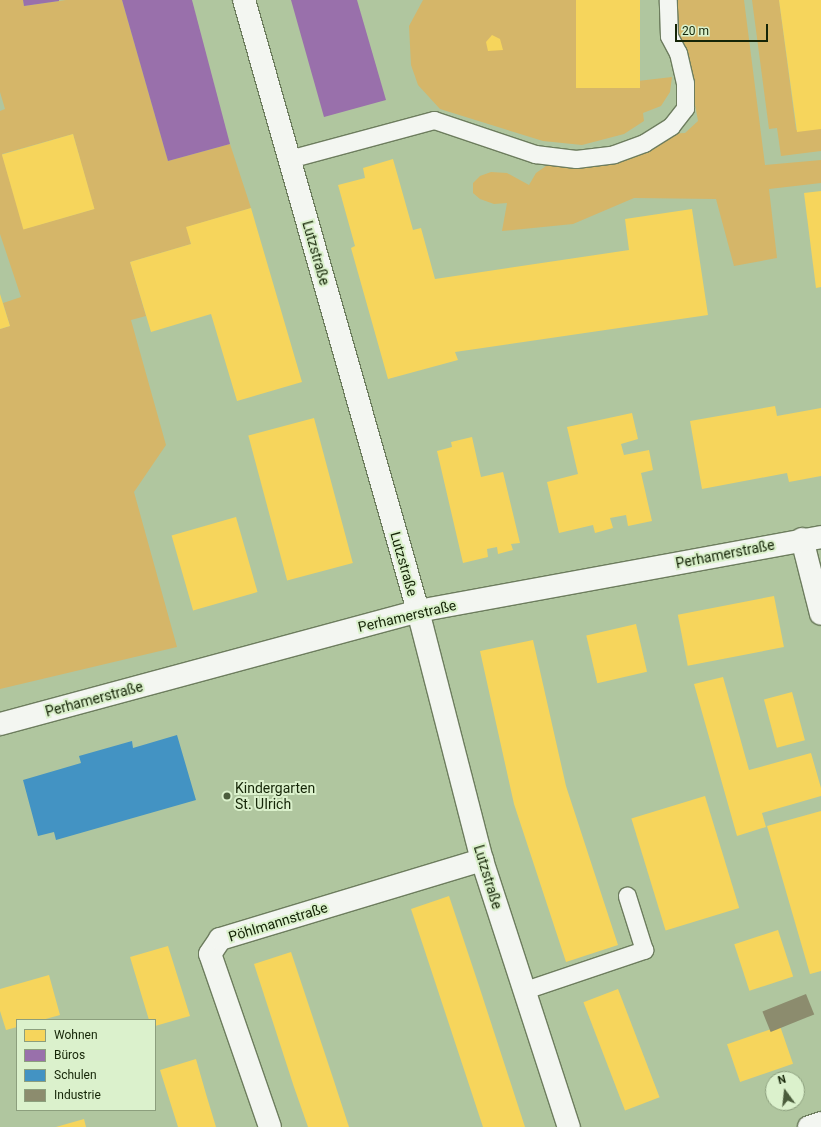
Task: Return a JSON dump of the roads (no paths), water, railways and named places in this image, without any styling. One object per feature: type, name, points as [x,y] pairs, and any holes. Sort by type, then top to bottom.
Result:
[{"type":"street","name":"Lutzstraße","points":[[244,0],[418,611],[482,860],[570,1127]]},
{"type":"street","name":"Perhamerstraße","points":[[0,724],[418,611],[812,538]]},
{"type":"street","points":[[812,538],[821,614]]},
{"type":"street","name":"Pöhlmannstraße","points":[[270,1127],[210,954],[220,939],[482,860]]},
{"type":"street","points":[[809,1127],[821,1123]]},
{"type":"lane","points":[[289,159],[434,120],[535,154],[576,159],[614,154],[644,143],[671,126],[685,108],[683,75],[678,52],[669,36],[668,0]]},
{"type":"lane","points":[[525,990],[644,950],[627,896]]},
{"type":"place","name":"Kindergarten St. UIrich","points":[[227,796]]}]
